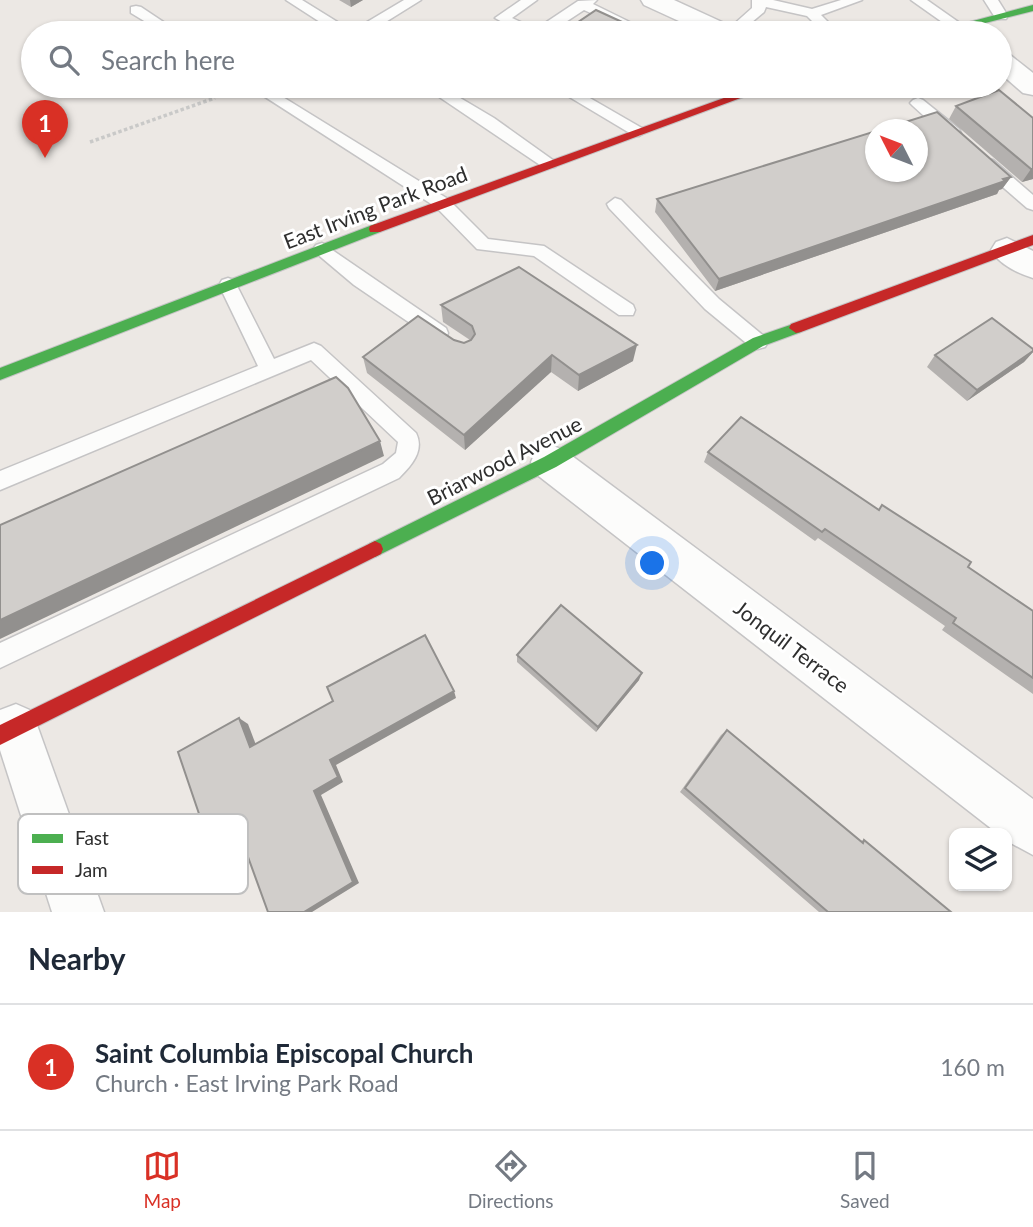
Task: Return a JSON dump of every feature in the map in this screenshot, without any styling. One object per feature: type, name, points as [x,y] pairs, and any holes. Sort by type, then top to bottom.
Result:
[{"type":"main road","points":[[985,21],[1033,8]]},
{"type":"main road","name":"East Irving Park Road","points":[[0,374],[442,203],[733,98]]},
{"type":"main road","name":"Briarwood Avenue","points":[[8,731],[551,462],[758,342],[1024,252]]},
{"type":"street","points":[[653,0],[701,21]]},
{"type":"street","points":[[1012,70],[1033,87]]},
{"type":"street","name":"Jonquil Terrace","points":[[551,462],[1033,830]]},
{"type":"street","points":[[8,731],[40,814]]},
{"type":"street","points":[[71,894],[78,912]]},
{"type":"lane","points":[[293,0],[327,21]]},
{"type":"lane","points":[[378,21],[414,0]]},
{"type":"lane","points":[[508,21],[502,18],[530,0]]},
{"type":"lane","points":[[744,21],[759,9],[759,1],[812,13],[855,0]]},
{"type":"lane","points":[[918,0],[941,21]]},
{"type":"lane","points":[[991,0],[1001,16]]},
{"type":"lane","points":[[558,21],[587,2],[623,21]]},
{"type":"lane","points":[[136,10],[154,21]]},
{"type":"lane","points":[[812,13],[820,21]]},
{"type":"lane","points":[[274,98],[442,203],[483,245],[538,250],[626,310]]},
{"type":"lane","points":[[450,98],[489,121],[549,163]]},
{"type":"lane","points":[[467,98],[491,112],[489,121]]},
{"type":"lane","points":[[580,98],[639,131]]},
{"type":"lane","points":[[918,103],[1033,204]]},
{"type":"lane","points":[[615,204],[712,304],[758,342]]},
{"type":"lane","points":[[322,249],[360,280],[452,341]]},
{"type":"lane","points":[[228,285],[270,370]]},
{"type":"lane","points":[[0,481],[314,351],[408,439],[406,457],[391,471],[0,656]]},
{"type":"path","points":[[90,142],[215,98]]},
{"type":"building","points":[[596,10],[620,21],[580,21]]},
{"type":"building","points":[[978,98],[1009,98],[1033,118],[1033,169],[1031,169],[956,106]]},
{"type":"building","points":[[937,112],[1011,177],[719,279],[657,199],[865,134],[865,182],[928,182],[928,119],[915,119]]},
{"type":"building","points":[[519,267],[637,345],[579,375],[552,355],[464,435],[363,357],[418,316],[454,340],[464,343],[471,340],[475,334],[472,326],[441,305]]},
{"type":"building","points":[[992,318],[1033,351],[977,390],[935,355]]},
{"type":"building","points":[[336,377],[348,388],[380,441],[0,620],[0,525]]},
{"type":"building","points":[[741,417],[879,510],[882,505],[971,562],[968,567],[1033,611],[1033,678],[953,623],[956,618],[825,529],[822,532],[708,452]]},
{"type":"building","points":[[561,605],[642,673],[598,727],[517,655]]},
{"type":"building","points":[[425,635],[454,691],[330,760],[338,777],[314,791],[353,882],[304,912],[268,912],[248,857],[248,814],[199,814],[178,752],[239,718],[250,747],[333,701],[327,687]]},
{"type":"building","points":[[727,730],[951,912],[828,912],[685,788]]},
{"type":"traffic: fast","points":[[981,21],[1033,8]]},
{"type":"traffic: fast","points":[[0,374],[375,229]]},
{"type":"traffic: fast","points":[[375,549],[550,462],[758,342],[796,328]]},
{"type":"traffic: jam","points":[[375,229],[734,98]]},
{"type":"traffic: jam","points":[[796,328],[1033,240]]},
{"type":"traffic: jam","points":[[0,735],[375,549]]},
{"type":"place","name":"Saint Columbia Episcopal Church","points":[[45,158]]}]
